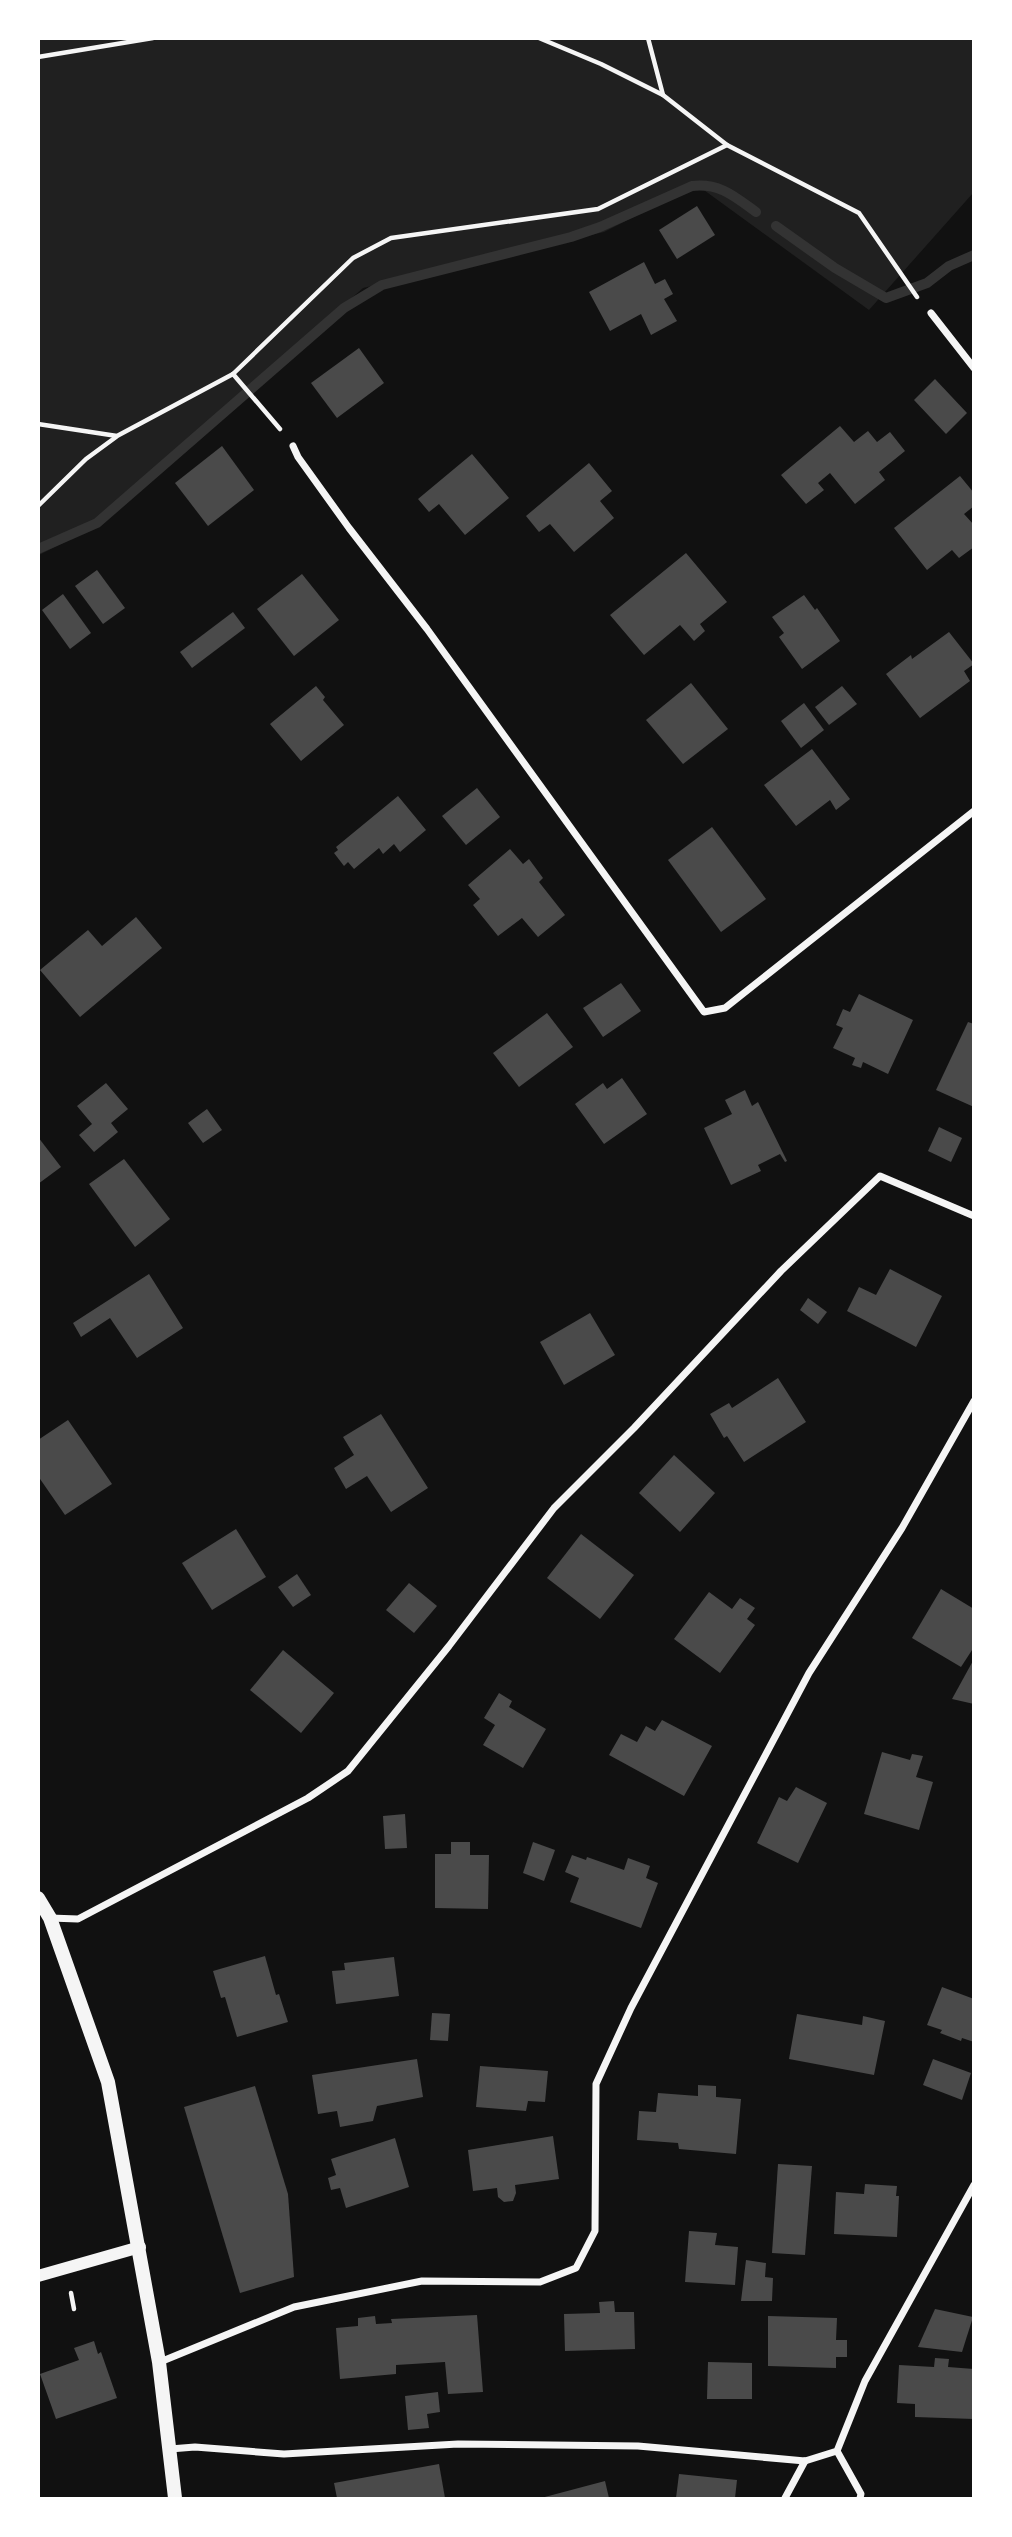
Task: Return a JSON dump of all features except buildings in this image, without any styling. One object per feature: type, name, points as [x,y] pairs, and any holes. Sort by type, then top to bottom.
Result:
[{"type":"main road","points":[[38,1898],[50,1917],[108,2082],[159,2362],[175,2498]]},
{"type":"street","points":[[930,313],[974,368]]},
{"type":"street","points":[[293,446],[349,528],[427,629],[704,1012],[725,1008],[974,811]]},
{"type":"street","points":[[50,1917],[78,1919],[308,1798],[348,1771],[449,1646],[554,1508],[634,1428],[781,1271],[880,1176],[974,1216]]},
{"type":"street","points":[[159,2362],[304,2305],[422,2281],[540,2282],[576,2268],[595,2231],[596,2084],[603,2068],[631,2008],[809,1673],[902,1528],[974,1401]]},
{"type":"street","points":[[837,2451],[864,2381],[974,2185]]},
{"type":"street","points":[[38,2276],[140,2247]]},
{"type":"street","points":[[169,2449],[195,2447],[284,2454],[458,2444],[638,2446],[805,2461],[837,2451]]},
{"type":"street","points":[[837,2451],[861,2494],[860,2498]]},
{"type":"street","points":[[785,2498],[805,2461]]},
{"type":"path","points":[[38,57],[153,38]]},
{"type":"path","points":[[539,38],[601,64],[663,95],[726,145],[859,213],[908,281],[914,294]]},
{"type":"path","points":[[648,38],[663,95]]},
{"type":"path","points":[[38,506],[86,459],[117,436],[234,375],[353,258],[391,238],[598,209],[726,145]]},
{"type":"path","points":[[234,375],[293,446]]},
{"type":"path","points":[[38,424],[117,436]]},
{"type":"shaded area","points":[[39,39],[973,39],[973,193],[869,310],[697,185],[604,232],[363,288],[89,530],[39,555]]},
{"type":"waterway","points":[[38,549],[97,523],[344,308],[382,285],[571,237],[692,186],[719,189],[756,212]]},
{"type":"waterway","points":[[776,226],[835,268],[886,298],[927,283],[949,266],[974,255]]}]
